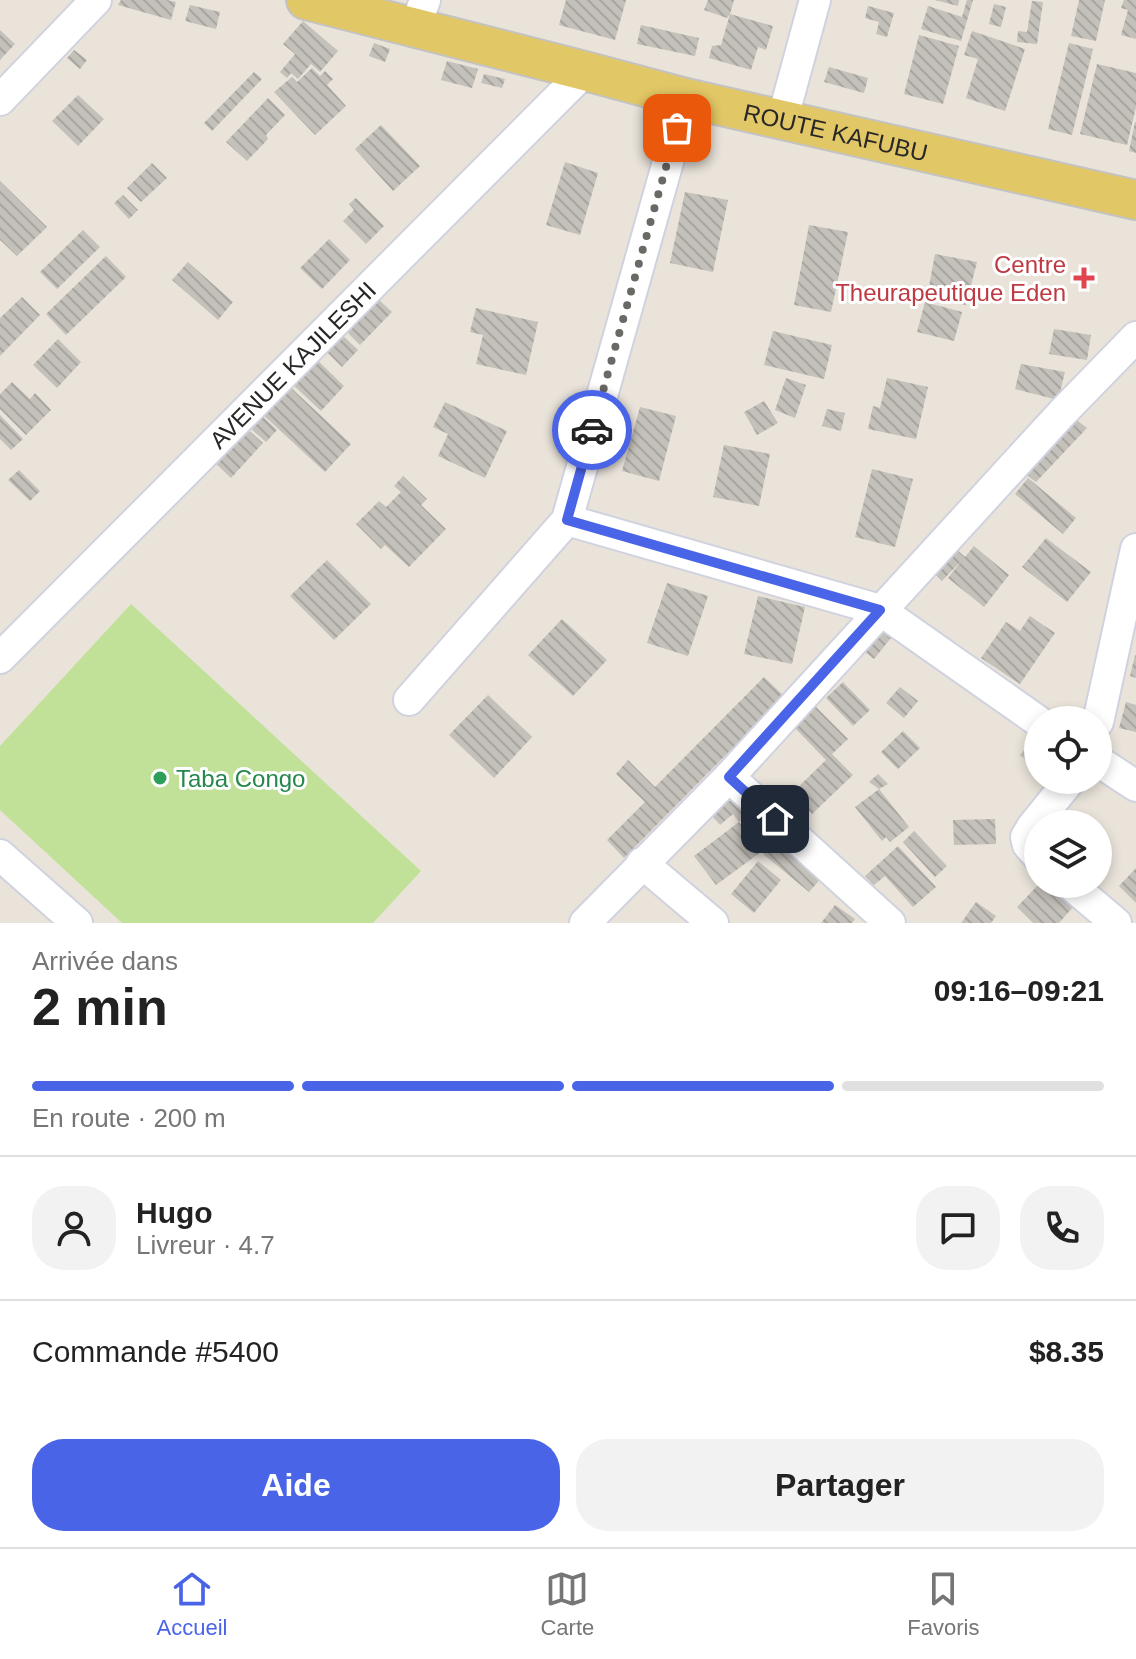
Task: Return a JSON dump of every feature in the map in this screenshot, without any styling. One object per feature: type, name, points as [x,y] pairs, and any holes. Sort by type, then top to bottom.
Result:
[{"type":"main road","name":"ROUTE KAFUBU","points":[[306,0],[420,14],[585,71],[686,98],[1136,200]]},
{"type":"street","points":[[0,100],[96,0]]},
{"type":"street","points":[[782,121],[815,0]]},
{"type":"street","name":"AVENUE KAJILESHI","points":[[0,658],[585,71]]},
{"type":"street","points":[[409,700],[567,520],[686,98]]},
{"type":"street","points":[[585,923],[729,777],[1051,424],[1136,337]]},
{"type":"street","points":[[567,520],[880,610],[1024,711]]},
{"type":"street","points":[[1102,706],[1136,549]]},
{"type":"street","points":[[1112,770],[1136,786]]},
{"type":"street","points":[[729,777],[890,923]]},
{"type":"street","points":[[1046,810],[1059,794]]},
{"type":"street","points":[[0,855],[77,923]]},
{"type":"street","points":[[642,863],[713,923]]},
{"type":"street","points":[[1087,898],[1116,923]]},
{"type":"green space","name":"Taba Congo","points":[[131,604],[421,871],[373,923],[122,923],[0,810],[0,746]]},
{"type":"building","points":[[121,0],[176,2],[171,20],[118,5]]},
{"type":"building","points":[[566,0],[626,0],[615,40],[559,25]]},
{"type":"building","points":[[708,0],[734,0],[727,18],[704,10]]},
{"type":"building","points":[[935,0],[959,0],[958,6]]},
{"type":"building","points":[[967,0],[973,0],[961,41],[921,29],[928,6],[962,17]]},
{"type":"building","points":[[1079,0],[1105,0],[1096,41],[1071,36]]},
{"type":"building","points":[[1124,0],[1136,0],[1136,39],[1121,35],[1128,10],[1121,8]]},
{"type":"building","points":[[1032,1],[1043,2],[1037,44],[1017,42],[1018,31],[1027,32]]},
{"type":"building","points":[[994,4],[1006,7],[1001,27],[989,24]]},
{"type":"building","points":[[190,5],[220,12],[216,29],[185,21]]},
{"type":"building","points":[[868,6],[894,13],[887,37],[876,34],[879,22],[865,18]]},
{"type":"building","points":[[730,14],[773,26],[766,50],[758,47],[751,70],[709,58],[712,46],[721,45]]},
{"type":"building","points":[[303,21],[338,51],[320,72],[311,64],[298,79],[291,73],[287,78],[280,72],[295,54],[283,44]]},
{"type":"building","points":[[641,25],[699,38],[695,56],[637,44]]},
{"type":"building","points":[[0,30],[15,44],[0,60]]},
{"type":"building","points":[[972,31],[1025,49],[1005,111],[966,98],[978,59],[964,55]]},
{"type":"building","points":[[919,35],[959,46],[943,104],[904,94]]},
{"type":"building","points":[[374,43],[390,49],[385,62],[369,56]]},
{"type":"building","points":[[1069,43],[1093,49],[1072,135],[1048,129]]},
{"type":"building","points":[[74,50],[87,60],[80,69],[67,58]]},
{"type":"building","points":[[447,61],[478,69],[472,88],[441,80]]},
{"type":"building","points":[[1097,64],[1136,73],[1136,107],[1127,145],[1080,134]]},
{"type":"building","points":[[829,67],[868,78],[864,93],[824,82]]},
{"type":"building","points":[[312,68],[320,76],[325,71],[333,79],[327,85],[346,106],[315,135],[274,92],[292,77],[297,82]]},
{"type":"building","points":[[254,72],[262,79],[212,131],[204,123]]},
{"type":"building","points":[[484,74],[505,79],[502,88],[481,83]]},
{"type":"building","points":[[78,95],[104,119],[78,146],[52,121]]},
{"type":"building","points":[[268,98],[285,115],[247,161],[226,142]]},
{"type":"building","points":[[1136,122],[1136,153],[1129,151]]},
{"type":"building","points":[[381,125],[420,166],[393,191],[355,149]]},
{"type":"building","points":[[565,162],[598,173],[580,235],[546,225]]},
{"type":"building","points":[[152,163],[167,178],[141,202],[127,188]]},
{"type":"building","points":[[0,181],[47,227],[17,256],[0,240]]},
{"type":"building","points":[[685,192],[728,200],[713,272],[670,263]]},
{"type":"building","points":[[123,195],[138,210],[129,219],[114,203]]},
{"type":"building","points":[[356,198],[384,226],[366,244],[343,221],[354,210],[349,204]]},
{"type":"building","points":[[809,225],[848,232],[831,312],[794,305]]},
{"type":"building","points":[[83,230],[100,247],[57,289],[40,272]]},
{"type":"building","points":[[329,239],[350,260],[322,289],[300,268]]},
{"type":"building","points":[[935,254],[977,262],[966,305],[927,297]]},
{"type":"building","points":[[106,256],[126,277],[66,335],[46,314]]},
{"type":"building","points":[[188,262],[233,302],[218,320],[172,280]]},
{"type":"building","points":[[22,297],[40,315],[0,356],[0,318]]},
{"type":"building","points":[[376,297],[392,312],[360,345],[345,330]]},
{"type":"building","points":[[925,302],[962,312],[954,341],[917,332]]},
{"type":"building","points":[[476,308],[538,322],[526,375],[476,364],[483,335],[470,332]]},
{"type":"building","points":[[1054,329],[1091,335],[1087,360],[1049,354]]},
{"type":"building","points":[[773,331],[832,345],[824,379],[764,365]]},
{"type":"building","points":[[340,333],[358,350],[342,367],[324,349]]},
{"type":"building","points":[[58,339],[81,362],[57,388],[33,365]]},
{"type":"building","points":[[313,356],[344,386],[321,411],[289,381]]},
{"type":"building","points":[[1021,364],[1065,372],[1058,400],[1015,389]]},
{"type":"building","points":[[786,378],[806,385],[795,418],[775,410]]},
{"type":"building","points":[[887,378],[928,387],[916,439],[868,429],[873,406],[880,408]]},
{"type":"building","points":[[12,382],[30,399],[35,393],[51,410],[26,435],[0,409],[0,394]]},
{"type":"building","points":[[286,383],[351,444],[325,472],[259,411]]},
{"type":"building","points":[[764,401],[778,423],[757,435],[744,412]]},
{"type":"building","points":[[445,402],[507,431],[485,478],[438,456],[448,434],[433,427]]},
{"type":"building","points":[[640,407],[676,416],[659,481],[622,471]]},
{"type":"building","points":[[827,409],[845,413],[841,431],[822,426]]},
{"type":"building","points":[[260,414],[277,430],[266,442],[249,427]]},
{"type":"building","points":[[0,415],[23,439],[11,450],[0,439]]},
{"type":"building","points":[[1070,415],[1087,428],[1036,482],[1017,467]]},
{"type":"building","points":[[244,426],[263,443],[231,478],[212,460]]},
{"type":"building","points":[[724,445],[770,454],[759,506],[713,497]]},
{"type":"building","points":[[872,469],[913,479],[895,547],[855,537]]},
{"type":"building","points":[[19,470],[40,491],[30,501],[8,480]]},
{"type":"building","points":[[403,476],[427,499],[421,505],[446,529],[409,567],[385,545],[381,549],[356,524],[379,501],[386,507],[401,492],[394,486]]},
{"type":"building","points":[[1028,478],[1076,518],[1063,534],[1015,494]]},
{"type":"building","points":[[1046,538],[1091,572],[1067,602],[1022,567]]},
{"type":"building","points":[[974,546],[1009,575],[984,607],[948,578],[962,560],[942,581],[932,571],[954,547],[965,557]]},
{"type":"building","points":[[327,560],[371,604],[334,640],[290,596]]},
{"type":"building","points":[[667,583],[708,596],[688,656],[647,643]]},
{"type":"building","points":[[758,596],[805,607],[792,664],[744,654]]},
{"type":"building","points":[[1030,616],[1055,633],[1020,684],[981,658],[1006,622],[1020,631]]},
{"type":"building","points":[[562,619],[607,660],[573,696],[528,655]]},
{"type":"building","points":[[871,622],[891,638],[874,659],[854,643]]},
{"type":"building","points":[[1136,656],[1136,678],[1130,676]]},
{"type":"building","points":[[764,677],[784,696],[624,858],[607,840],[645,802],[616,774],[628,760],[655,787]]},
{"type":"building","points":[[843,682],[870,710],[853,726],[826,698]]},
{"type":"building","points":[[900,687],[918,701],[904,718],[886,703]]},
{"type":"building","points":[[488,695],[532,737],[494,778],[449,735]]},
{"type":"building","points":[[810,701],[848,739],[832,754],[853,775],[812,814],[792,793],[826,760],[789,722]]},
{"type":"building","points":[[1126,702],[1136,705],[1136,732],[1119,728]]},
{"type":"building","points":[[903,731],[920,748],[898,769],[881,752]]},
{"type":"building","points":[[878,774],[888,784],[879,789],[869,782]]},
{"type":"building","points":[[879,789],[909,827],[890,842],[886,837],[882,841],[855,807]]},
{"type":"building","points":[[727,790],[747,814],[739,822],[733,814],[720,825],[705,808]]},
{"type":"building","points":[[995,819],[996,844],[954,845],[953,820]]},
{"type":"building","points":[[739,822],[761,852],[716,885],[694,856]]},
{"type":"building","points":[[914,831],[947,866],[935,877],[903,842]]},
{"type":"building","points":[[776,838],[823,876],[809,892],[763,854]]},
{"type":"building","points":[[898,846],[936,887],[913,907],[885,876],[874,885],[865,876]]},
{"type":"building","points":[[758,861],[781,880],[754,913],[731,894]]},
{"type":"building","points":[[1136,868],[1136,903],[1119,886]]},
{"type":"building","points":[[1026,898],[1066,898],[1074,906],[1059,923],[1033,923],[1017,907]]},
{"type":"building","points":[[976,902],[996,916],[991,923],[961,923]]},
{"type":"building","points":[[835,905],[855,919],[852,923],[821,923]]},
{"type":"way so far","points":[[592,430],[677,128]]},
{"type":"place","name":"Centre Theurapeutique Eden","points":[[1084,278]]},
{"type":"place","name":"Taba Congo","points":[[160,778]]},
{"type":"route","points":[[592,430],[567,520],[880,610],[729,777],[775,819]]}]
